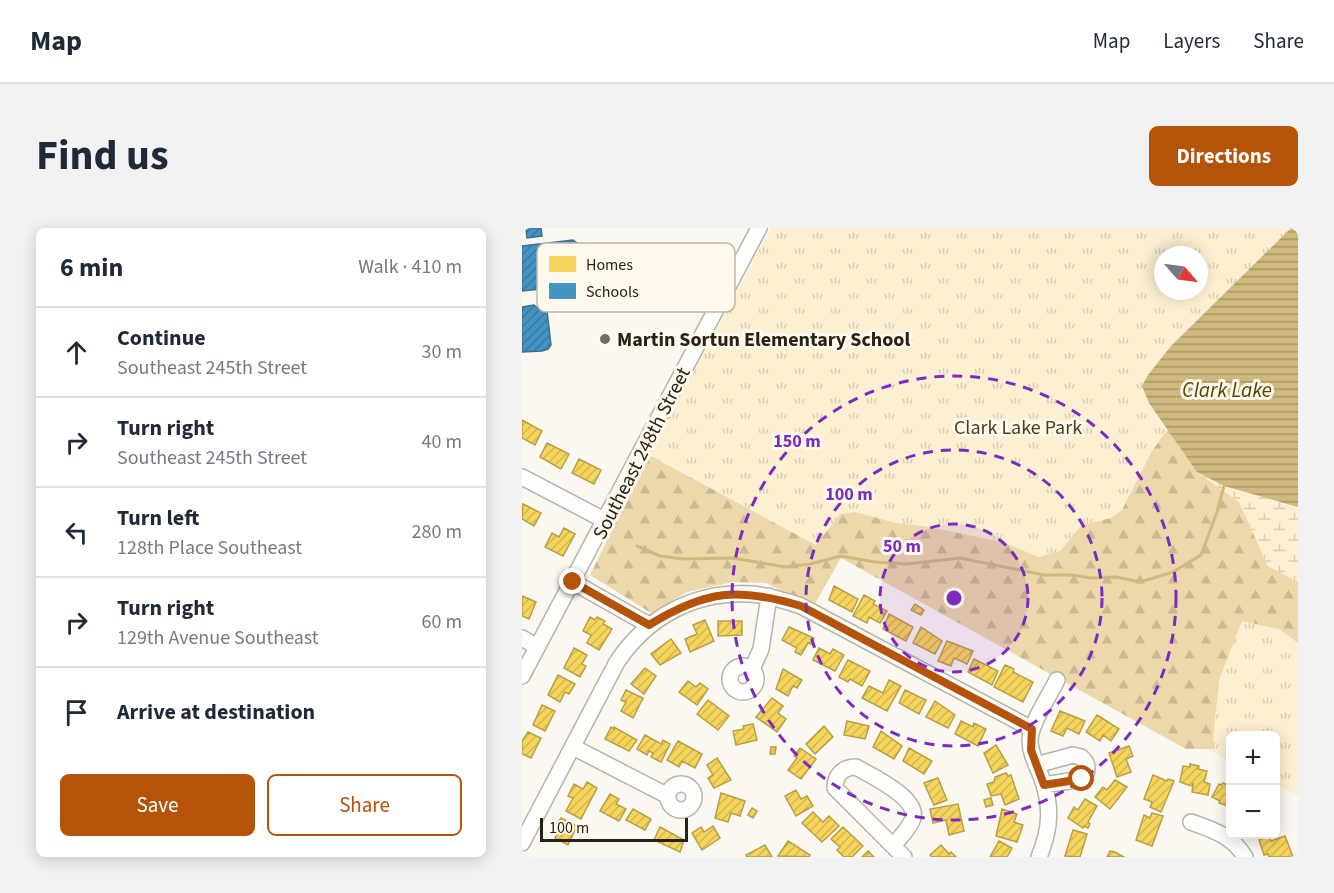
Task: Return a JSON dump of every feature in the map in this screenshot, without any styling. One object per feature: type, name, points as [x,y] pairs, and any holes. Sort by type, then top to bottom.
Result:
[{"type":"street","name":"Southeast 248th Street","points":[[735,274],[759,228]]},
{"type":"street","name":"Southeast 248th Street","points":[[522,676],[715,312]]},
{"type":"street","points":[[522,477],[606,521]]},
{"type":"street","points":[[573,582],[649,625]]},
{"type":"street","points":[[522,843],[617,662],[631,642],[649,625],[672,610],[698,600],[727,594],[769,596],[801,606],[1032,729]]},
{"type":"street","points":[[752,669],[762,649],[769,596]]},
{"type":"street","points":[[522,638],[537,647]]},
{"type":"street","points":[[1039,857],[1046,839],[1050,808],[1031,750],[1032,729],[1057,680]]},
{"type":"street","points":[[573,747],[668,796]]},
{"type":"street","points":[[1036,765],[1073,755],[1082,757],[1087,764],[1087,773],[1082,779],[1044,785]]},
{"type":"street","points":[[894,845],[912,819],[914,810],[908,801],[897,791],[856,767],[842,771],[836,779],[835,788],[904,857]]},
{"type":"street","points":[[1191,822],[1226,836],[1235,843],[1245,857]]},
{"type":"green space","name":"Clark Lake Park","points":[[771,228],[1298,228],[1298,796],[1280,786],[1280,731],[1226,731],[1226,759],[1054,672],[649,455],[726,312],[735,312],[735,295]]},
{"type":"green space","points":[[1168,429],[1197,472],[1239,502],[1268,566],[1298,582],[1298,643],[1279,629],[1242,621],[1219,680],[1212,749],[1186,749],[841,558],[813,607],[766,583],[733,582],[687,592],[651,613],[590,575],[649,455],[816,545],[840,514],[855,512],[896,523],[929,527],[1002,542],[1039,557],[1060,551],[1082,525],[1111,518],[1122,510],[1152,451]]},
{"type":"green space","points":[[1197,472],[1224,486],[1298,507],[1298,582],[1268,566],[1239,502]]},
{"type":"water","name":"Clark Lake","points":[[1291,228],[1298,228],[1298,507],[1224,486],[1197,472],[1149,403],[1142,386],[1171,346]]},
{"type":"building: Homes","points":[[522,420],[542,431],[535,445],[522,438]]},
{"type":"building: Homes","points":[[547,443],[569,454],[561,469],[540,457]]},
{"type":"building: Homes","points":[[579,459],[601,470],[594,484],[572,473]]},
{"type":"building: Homes","points":[[523,504],[541,513],[534,526],[522,519]]},
{"type":"building: Homes","points":[[564,528],[575,534],[563,556],[545,547],[552,533],[559,537]]},
{"type":"building: Homes","points":[[834,586],[858,599],[852,612],[829,600]]},
{"type":"building: Homes","points":[[864,595],[875,601],[873,604],[887,611],[880,623],[869,617],[867,623],[853,616]]},
{"type":"building: Homes","points":[[522,596],[536,602],[529,619],[522,616]]},
{"type":"building: Homes","points":[[915,604],[924,610],[921,615],[911,610]]},
{"type":"building: Homes","points":[[889,614],[913,627],[906,641],[883,629]]},
{"type":"building: Homes","points":[[590,617],[595,620],[597,617],[605,621],[603,624],[612,629],[599,650],[587,643],[591,635],[583,631]]},
{"type":"building: Homes","points":[[705,620],[714,641],[690,652],[685,639],[697,634],[693,625]]},
{"type":"building: Homes","points":[[718,621],[742,621],[742,635],[718,636]]},
{"type":"building: Homes","points":[[789,627],[814,638],[801,655],[795,652],[797,648],[782,640]]},
{"type":"building: Homes","points":[[921,627],[942,641],[935,654],[913,643]]},
{"type":"building: Homes","points":[[671,639],[681,653],[660,665],[651,654]]},
{"type":"building: Homes","points":[[947,641],[973,651],[967,664],[954,658],[951,666],[938,661]]},
{"type":"building: Homes","points":[[574,648],[587,655],[582,664],[586,666],[580,677],[564,668]]},
{"type":"building: Homes","points":[[819,648],[830,654],[833,649],[844,655],[835,671],[813,660]]},
{"type":"building: Homes","points":[[974,659],[998,671],[992,685],[968,672]]},
{"type":"building: Homes","points":[[848,660],[870,671],[862,686],[850,679],[848,682],[839,677]]},
{"type":"building: Homes","points":[[1005,665],[1014,669],[1013,672],[1033,682],[1023,702],[994,687]]},
{"type":"building: Homes","points":[[645,668],[656,676],[644,694],[631,684]]},
{"type":"building: Homes","points":[[783,669],[802,680],[797,688],[793,686],[788,696],[776,689]]},
{"type":"building: Homes","points":[[558,675],[575,684],[569,694],[565,692],[560,702],[548,695]]},
{"type":"building: Homes","points":[[889,680],[901,686],[887,711],[862,698],[869,686],[883,693]]},
{"type":"building: Homes","points":[[688,681],[696,687],[700,683],[708,689],[697,705],[679,692]]},
{"type":"building: Homes","points":[[626,690],[643,698],[633,718],[621,711],[626,702],[621,700]]},
{"type":"building: Homes","points":[[905,690],[926,700],[919,714],[899,703]]},
{"type":"building: Homes","points":[[772,698],[783,706],[778,713],[786,719],[777,732],[756,717]]},
{"type":"building: Homes","points":[[708,700],[729,716],[718,730],[697,714]]},
{"type":"building: Homes","points":[[935,701],[955,715],[948,728],[926,717]]},
{"type":"building: Homes","points":[[542,705],[555,711],[545,731],[533,725]]},
{"type":"building: Homes","points":[[1060,711],[1085,721],[1079,734],[1067,728],[1063,736],[1051,731]]},
{"type":"building: Homes","points":[[1097,715],[1119,729],[1111,741],[1103,735],[1100,741],[1086,732]]},
{"type":"building: Homes","points":[[847,721],[869,726],[865,739],[844,735]]},
{"type":"building: Homes","points":[[961,721],[973,727],[974,723],[986,729],[978,746],[955,734]]},
{"type":"building: Homes","points":[[753,724],[757,740],[736,745],[733,731]]},
{"type":"building: Homes","points":[[824,726],[833,737],[815,754],[806,744]]},
{"type":"building: Homes","points":[[611,727],[637,740],[629,751],[605,739]]},
{"type":"building: Homes","points":[[881,731],[902,746],[894,759],[873,747]]},
{"type":"building: Homes","points":[[528,732],[541,738],[531,758],[522,754],[522,741]]},
{"type":"building: Homes","points":[[645,735],[661,744],[663,740],[670,744],[661,762],[651,757],[653,753],[649,751],[647,755],[637,749]]},
{"type":"building: Homes","points":[[678,741],[702,754],[695,768],[682,761],[679,767],[667,760]]},
{"type":"building: Homes","points":[[996,745],[1008,765],[993,773],[984,753]]},
{"type":"building: Homes","points":[[1129,746],[1133,756],[1126,759],[1131,772],[1117,777],[1109,753]]},
{"type":"building: Homes","points":[[771,747],[776,747],[775,754],[770,754]]},
{"type":"building: Homes","points":[[800,748],[816,759],[801,779],[788,770],[797,758],[794,756]]},
{"type":"building: Homes","points":[[909,748],[932,761],[924,774],[903,761]]},
{"type":"building: Homes","points":[[717,758],[731,780],[714,788],[708,778],[713,775],[707,765]]},
{"type":"building: Homes","points":[[1190,764],[1207,771],[1204,782],[1210,784],[1208,795],[1192,792],[1193,784],[1191,786],[1180,782],[1183,766],[1190,767]]},
{"type":"building: Homes","points":[[1006,773],[1008,776],[1011,775],[1019,799],[1005,805],[1001,794],[991,796],[987,784],[994,782],[995,777]]},
{"type":"building: Homes","points":[[1153,775],[1167,781],[1168,779],[1174,781],[1161,812],[1150,807],[1152,802],[1144,799]]},
{"type":"building: Homes","points":[[938,778],[947,800],[934,805],[924,783]]},
{"type":"building: Homes","points":[[1115,780],[1127,787],[1110,809],[1095,797],[1103,787],[1107,790]]},
{"type":"building: Homes","points":[[587,782],[597,788],[581,819],[566,811],[573,798],[568,796],[574,784],[583,789]]},
{"type":"building: Homes","points":[[1219,784],[1226,784],[1226,805],[1212,797]]},
{"type":"building: Homes","points":[[796,790],[801,799],[807,796],[813,806],[796,816],[785,796]]},
{"type":"building: Homes","points":[[721,793],[745,801],[740,816],[731,813],[728,822],[715,818]]},
{"type":"building: Homes","points":[[610,794],[619,799],[616,804],[626,809],[619,821],[600,811]]},
{"type":"building: Homes","points":[[991,798],[993,805],[986,807],[984,800]]},
{"type":"building: Homes","points":[[1085,799],[1097,806],[1088,822],[1090,824],[1088,828],[1084,826],[1083,828],[1068,818],[1074,807],[1078,810]]},
{"type":"building: Homes","points":[[958,804],[964,831],[949,835],[946,820],[933,823],[930,809]]},
{"type":"building: Homes","points":[[752,808],[757,811],[753,818],[748,815]]},
{"type":"building: Homes","points":[[633,809],[651,819],[645,830],[626,820]]},
{"type":"building: Homes","points":[[1002,809],[1017,814],[1014,822],[1023,825],[1017,842],[996,836]]},
{"type":"building: Homes","points":[[813,812],[823,822],[829,816],[839,826],[822,842],[802,823]]},
{"type":"building: Homes","points":[[1152,813],[1163,816],[1152,846],[1136,840],[1144,815],[1150,818]]},
{"type":"building: Homes","points":[[561,818],[577,826],[568,845],[555,838],[561,828],[556,825]]},
{"type":"building: Homes","points":[[713,826],[720,838],[702,850],[692,833],[701,827],[704,832]]},
{"type":"building: Homes","points":[[660,827],[684,840],[680,852],[654,840]]},
{"type":"building: Homes","points":[[843,827],[863,846],[852,857],[844,857],[837,850],[840,847],[831,839]]},
{"type":"building: Homes","points":[[1073,830],[1087,834],[1080,857],[1065,856]]},
{"type":"building: Homes","points":[[1285,836],[1293,857],[1264,855],[1259,840],[1270,839],[1271,841]]},
{"type":"building: Homes","points":[[788,841],[810,855],[809,857],[778,856]]},
{"type":"building: Homes","points":[[999,841],[1012,848],[1007,857],[990,857]]},
{"type":"building: Homes","points":[[765,845],[772,857],[747,857],[746,855]]},
{"type":"building: Homes","points":[[941,845],[949,854],[951,852],[956,857],[932,857],[930,855]]},
{"type":"building: Homes","points":[[868,851],[874,857],[862,857]]},
{"type":"building: Homes","points":[[1110,851],[1115,852],[1124,857],[1107,857]]},
{"type":"building: Schools","points":[[526,228],[541,228],[542,236],[527,238]]},
{"type":"building: Schools","points":[[573,240],[577,243],[548,243]]},
{"type":"building: Schools","points":[[537,244],[537,289],[522,291],[522,246]]},
{"type":"building: Schools","points":[[534,305],[537,307],[537,312],[547,312],[551,345],[548,349],[522,352],[522,307]]},
{"type":"waterway","points":[[637,546],[660,556],[684,559],[733,558],[785,567],[810,564],[841,556],[875,562],[907,564],[960,558],[1044,575],[1116,577],[1140,582],[1173,572],[1201,555],[1224,486]]},
{"type":"place","name":"Martin Sortun Elementary School","points":[[605,339]]},
{"type":"route","points":[[573,582],[649,625],[672,610],[698,600],[727,594],[769,596],[801,606],[1032,729],[1031,750],[1044,785],[1082,779]]}]
